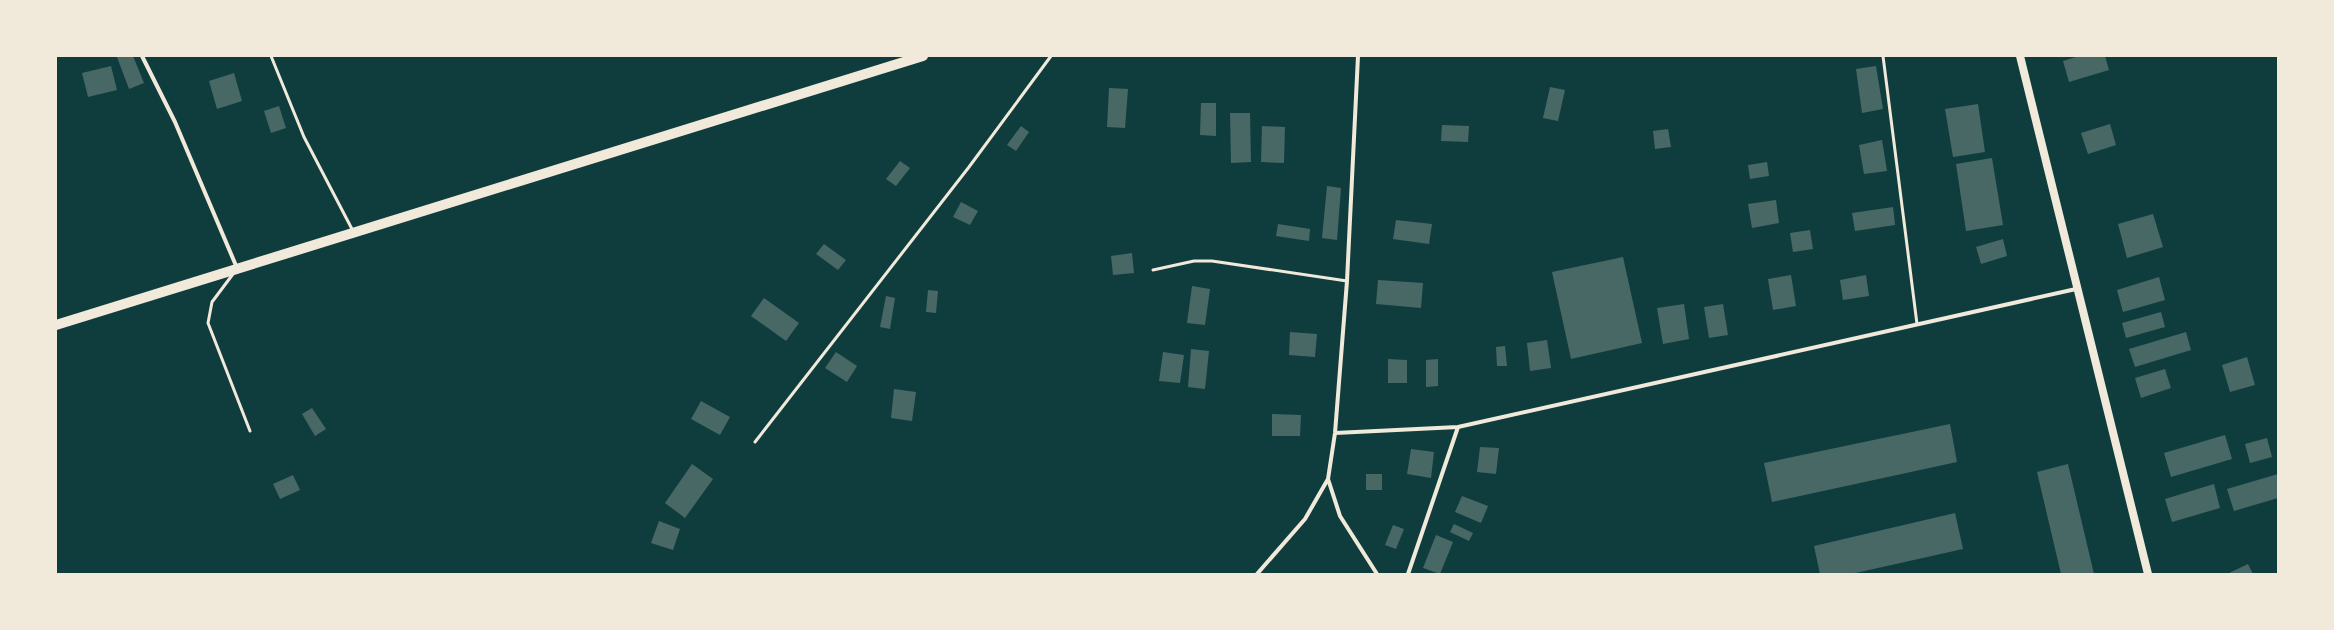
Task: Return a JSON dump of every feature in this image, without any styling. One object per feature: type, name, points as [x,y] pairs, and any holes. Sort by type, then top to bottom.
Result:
[{"type":"main road","points":[[56,325],[923,56]]},
{"type":"main road","points":[[2020,56],[2076,289],[2148,574]]},
{"type":"street","points":[[142,56],[175,122],[237,269]]},
{"type":"street","points":[[1257,574],[1305,519],[1328,479],[1335,433],[1347,281],[1358,56]]},
{"type":"street","points":[[1335,433],[1458,426],[2076,289]]},
{"type":"street","points":[[1408,574],[1458,426]]},
{"type":"street","points":[[1328,479],[1340,516],[1376,574]]},
{"type":"lane","points":[[271,56],[304,137],[354,233]]},
{"type":"lane","points":[[755,442],[969,167],[1051,56]]},
{"type":"lane","points":[[1883,56],[1917,324]]},
{"type":"lane","points":[[1153,270],[1194,261],[1212,261],[1347,281]]},
{"type":"lane","points":[[237,269],[212,302],[208,323],[250,430]]},
{"type":"building","points":[[133,56],[144,83],[129,89],[117,57]]},
{"type":"building","points":[[2079,56],[2105,56],[2109,70],[2069,82],[2063,61]]},
{"type":"building","points":[[111,66],[117,90],[88,97],[82,73]]},
{"type":"building","points":[[1876,66],[1883,109],[1862,113],[1856,69]]},
{"type":"building","points":[[234,73],[242,101],[217,109],[209,81]]},
{"type":"building","points":[[1550,87],[1565,90],[1558,121],[1543,118]]},
{"type":"building","points":[[1109,88],[1128,89],[1125,128],[1107,127]]},
{"type":"building","points":[[1201,103],[1216,103],[1216,136],[1200,135]]},
{"type":"building","points":[[1978,104],[1985,152],[1953,157],[1945,109]]},
{"type":"building","points":[[279,106],[286,128],[271,133],[264,111]]},
{"type":"building","points":[[1230,113],[1250,113],[1251,162],[1231,163]]},
{"type":"building","points":[[2110,124],[2116,145],[2088,154],[2081,133]]},
{"type":"building","points":[[1442,125],[1469,126],[1468,142],[1441,141]]},
{"type":"building","points":[[1021,126],[1029,132],[1016,151],[1007,145]]},
{"type":"building","points":[[1262,126],[1285,127],[1284,163],[1261,162]]},
{"type":"building","points":[[1668,129],[1671,147],[1655,149],[1653,131]]},
{"type":"building","points":[[1882,140],[1887,171],[1864,174],[1859,145]]},
{"type":"building","points":[[1992,158],[2003,225],[1966,231],[1956,164]]},
{"type":"building","points":[[900,161],[910,168],[896,186],[886,179]]},
{"type":"building","points":[[1767,162],[1769,176],[1750,179],[1748,165]]},
{"type":"building","points":[[1327,186],[1341,188],[1337,240],[1322,238]]},
{"type":"building","points":[[1776,200],[1779,223],[1752,228],[1748,204]]},
{"type":"building","points":[[961,202],[978,211],[970,225],[953,217]]},
{"type":"building","points":[[1893,207],[1895,225],[1855,231],[1852,213]]},
{"type":"building","points":[[2153,214],[2163,247],[2127,258],[2118,224]]},
{"type":"building","points":[[1396,220],[1432,224],[1429,244],[1393,239]]},
{"type":"building","points":[[1278,224],[1310,229],[1309,241],[1276,236]]},
{"type":"building","points":[[1810,230],[1813,249],[1793,252],[1790,233]]},
{"type":"building","points":[[2003,239],[2007,256],[1981,264],[1976,247]]},
{"type":"building","points":[[824,244],[846,260],[838,270],[816,254]]},
{"type":"building","points":[[1132,253],[1134,273],[1113,275],[1111,256]]},
{"type":"building","points":[[1623,257],[1642,343],[1571,359],[1552,272]]},
{"type":"building","points":[[1791,275],[1796,306],[1773,310],[1768,279]]},
{"type":"building","points":[[1866,275],[1869,296],[1843,300],[1840,280]]},
{"type":"building","points":[[2159,277],[2165,300],[2123,312],[2117,290]]},
{"type":"building","points":[[1378,280],[1423,283],[1421,308],[1376,304]]},
{"type":"building","points":[[1192,286],[1210,289],[1205,325],[1187,323]]},
{"type":"building","points":[[928,290],[938,291],[936,313],[926,312]]},
{"type":"building","points":[[886,296],[895,298],[890,329],[880,327]]},
{"type":"building","points":[[764,298],[799,323],[786,341],[751,316]]},
{"type":"building","points":[[1684,304],[1689,339],[1663,344],[1657,308]]},
{"type":"building","points":[[1723,304],[1728,335],[1709,338],[1704,307]]},
{"type":"building","points":[[2161,312],[2165,327],[2126,338],[2122,323]]},
{"type":"building","points":[[1290,332],[1317,334],[1315,357],[1289,355]]},
{"type":"building","points":[[2186,332],[2191,350],[2135,367],[2129,349]]},
{"type":"building","points":[[1547,340],[1551,368],[1530,371],[1527,343]]},
{"type":"building","points":[[1505,346],[1507,366],[1497,366],[1496,347]]},
{"type":"building","points":[[1191,349],[1209,351],[1205,389],[1188,387]]},
{"type":"building","points":[[836,352],[857,366],[847,382],[825,368]]},
{"type":"building","points":[[1163,352],[1184,355],[1180,383],[1159,381]]},
{"type":"building","points":[[2247,357],[2255,385],[2230,392],[2222,365]]},
{"type":"building","points":[[1388,359],[1407,360],[1407,383],[1388,383]]},
{"type":"building","points":[[1438,359],[1438,386],[1426,387],[1426,360]]},
{"type":"building","points":[[2165,369],[2171,388],[2141,398],[2135,378]]},
{"type":"building","points":[[894,389],[916,392],[912,421],[891,418]]},
{"type":"building","points":[[701,401],[730,417],[720,435],[691,419]]},
{"type":"building","points":[[312,408],[326,429],[315,436],[302,414]]},
{"type":"building","points":[[1272,414],[1301,415],[1300,436],[1272,436]]},
{"type":"building","points":[[1950,424],[1957,462],[1772,502],[1764,463]]},
{"type":"building","points":[[2225,435],[2232,459],[2171,477],[2164,453]]},
{"type":"building","points":[[2267,438],[2272,457],[2250,463],[2245,444]]},
{"type":"building","points":[[1480,447],[1499,448],[1496,474],[1477,472]]},
{"type":"building","points":[[1411,449],[1434,452],[1431,478],[1407,474]]},
{"type":"building","points":[[692,464],[713,479],[685,518],[665,503]]},
{"type":"building","points":[[2068,464],[2094,574],[2061,574],[2037,472]]},
{"type":"building","points":[[1366,474],[1382,474],[1382,490],[1366,490]]},
{"type":"building","points":[[2278,474],[2278,498],[2234,511],[2227,489]]},
{"type":"building","points":[[293,475],[300,490],[280,499],[273,484]]},
{"type":"building","points":[[2214,484],[2220,508],[2172,522],[2165,499]]},
{"type":"building","points":[[1462,496],[1488,506],[1481,523],[1455,512]]},
{"type":"building","points":[[1955,513],[1963,549],[1851,574],[1820,574],[1814,546]]},
{"type":"building","points":[[659,521],[680,529],[673,550],[651,543]]},
{"type":"building","points":[[1454,524],[1473,533],[1469,541],[1450,532]]},
{"type":"building","points":[[1393,525],[1404,529],[1396,549],[1385,545]]},
{"type":"building","points":[[1436,535],[1453,542],[1440,574],[1423,568]]},
{"type":"building","points":[[2248,564],[2253,574],[2227,574]]}]
